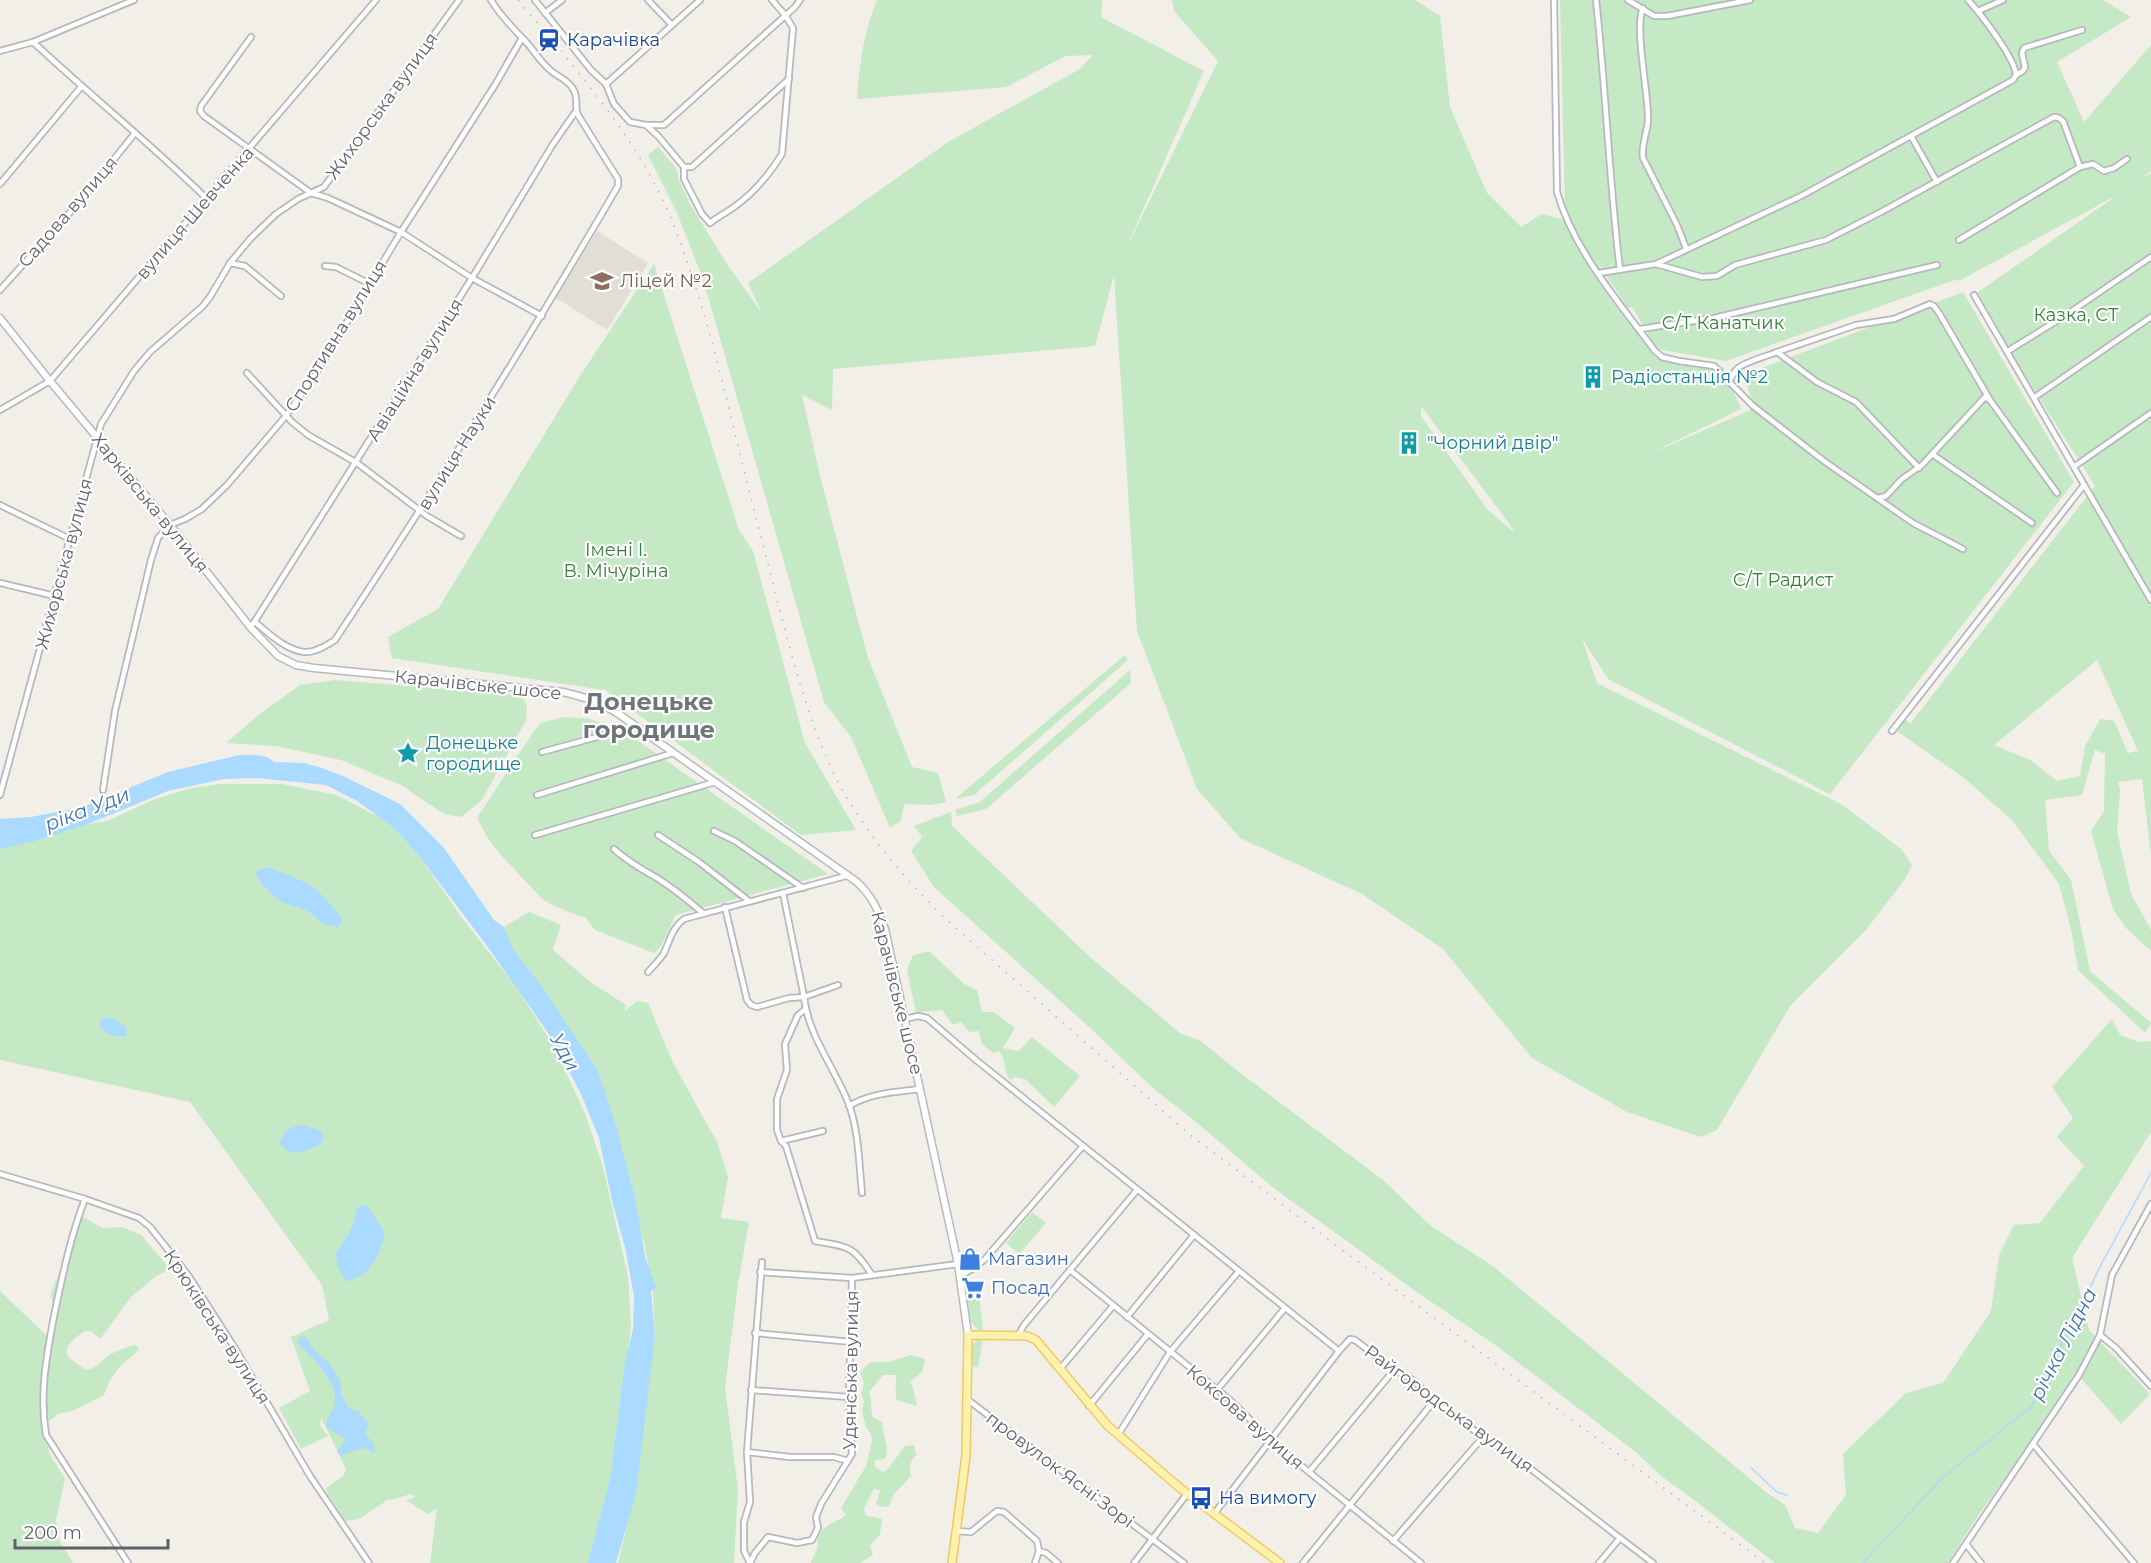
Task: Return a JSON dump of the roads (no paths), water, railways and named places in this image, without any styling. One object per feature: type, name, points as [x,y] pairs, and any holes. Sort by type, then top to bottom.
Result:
[{"type":"main road","name":"Харківська вулиця","points":[[0,318],[170,525],[250,628],[278,656],[296,665],[314,668]]},
{"type":"main road","name":"Карачівське шосе","points":[[314,668],[563,692],[586,697],[605,705],[870,893],[885,929],[905,1019],[958,1264],[968,1335],[966,1456],[952,1563]]},
{"type":"main road","points":[[968,1335],[1027,1336],[1036,1340],[1089,1407],[1118,1435],[1187,1494],[1280,1563]]},
{"type":"street","points":[[0,51],[33,42],[131,0]]},
{"type":"street","name":"вулиця Шевченка","points":[[0,410],[50,381],[376,0]]},
{"type":"street","name":"Жихорська вулиця","points":[[0,795],[101,424],[134,370],[150,352],[202,307],[230,263],[251,238],[276,214],[298,199],[324,187],[459,0]]},
{"type":"street","points":[[490,0],[502,18],[550,70],[567,80],[578,99],[576,111]]},
{"type":"street","points":[[535,0],[591,70],[606,84],[614,104],[630,122],[646,125],[664,125],[800,0]]},
{"type":"street","points":[[545,13],[562,0]]},
{"type":"street","points":[[648,0],[672,25]]},
{"type":"street","points":[[606,84],[700,0]]},
{"type":"street","points":[[646,125],[684,167],[684,179],[702,214],[710,223],[753,192],[782,154],[793,28],[772,0]]},
{"type":"street","points":[[1554,0],[1557,192],[1564,217],[1599,273],[1655,351],[1662,357],[1713,366],[1752,406],[1824,461],[1913,523],[1962,549]]},
{"type":"street","points":[[1596,0],[1620,270]]},
{"type":"street","points":[[1628,0],[1654,16],[1667,16],[1750,0]]},
{"type":"street","points":[[1968,0],[1978,11],[2013,66],[2016,75]]},
{"type":"street","points":[[1978,11],[2003,0]]},
{"type":"street","points":[[1643,8],[1640,14],[1648,121],[1643,158],[1686,248]]},
{"type":"street","points":[[1599,273],[1656,264],[1801,196],[2013,80],[2025,67],[2022,53],[2024,48],[2082,30]]},
{"type":"street","points":[[251,37],[201,106],[200,111],[204,116],[311,193],[328,198],[401,232],[472,278],[542,316]]},
{"type":"street","name":"Спортивна вулиця","points":[[170,525],[202,509],[227,485],[285,417],[314,376],[522,38]]},
{"type":"street","points":[[33,42],[81,87],[178,170],[207,199]]},
{"type":"street","points":[[684,167],[692,167],[789,79]]},
{"type":"street","points":[[0,184],[81,87]]},
{"type":"street","name":"вулиця Науки","points":[[255,622],[290,647],[305,652],[321,649],[335,640],[420,511],[542,316],[618,186],[619,182],[576,111]]},
{"type":"street","name":"Авіаційна вулиця","points":[[250,628],[357,463],[553,144],[576,111]]},
{"type":"street","points":[[1656,264],[1702,277],[1717,276],[1735,265],[1752,259],[1826,240],[2054,117],[2063,121],[2080,167]]},
{"type":"street","name":"Садова вулиця","points":[[0,290],[83,198],[135,133]]},
{"type":"street","points":[[1911,136],[1937,182]]},
{"type":"street","points":[[1959,240],[2080,167],[2094,164],[2104,171],[2114,168],[2127,159]]},
{"type":"street","points":[[2008,351],[2058,321],[2151,256]]},
{"type":"street","points":[[230,263],[245,266],[281,296]]},
{"type":"street","points":[[1640,329],[1714,318],[1937,265]]},
{"type":"street","points":[[325,266],[336,267],[370,284]]},
{"type":"street","points":[[1974,295],[2151,600]]},
{"type":"street","points":[[1729,381],[1735,370],[1777,352],[1856,324],[1894,319],[1930,304],[1939,313],[1990,400],[2056,493]]},
{"type":"street","points":[[2035,397],[2151,317]]},
{"type":"street","points":[[1777,352],[1817,382],[1856,402],[1919,468]]},
{"type":"street","points":[[247,373],[285,417],[308,435],[357,463],[420,511],[461,536]]},
{"type":"street","points":[[1878,498],[1886,496],[1902,479],[1919,468],[1978,403],[1985,397],[1990,400]]},
{"type":"street","points":[[2075,466],[2151,413]]},
{"type":"street","points":[[1932,454],[2032,523]]},
{"type":"street","points":[[1892,730],[2084,485]]},
{"type":"street","points":[[0,505],[70,539]]},
{"type":"street","points":[[103,790],[116,711],[151,560],[158,538],[170,525]]},
{"type":"street","points":[[0,583],[55,596]]},
{"type":"street","points":[[542,752],[633,725]]},
{"type":"street","points":[[537,795],[673,753]]},
{"type":"street","points":[[535,835],[715,782]]},
{"type":"street","points":[[714,831],[735,841],[803,888]]},
{"type":"street","points":[[658,835],[699,862],[749,902]]},
{"type":"street","points":[[614,849],[640,870],[658,879],[703,913]]},
{"type":"street","points":[[648,972],[663,955],[672,933],[684,919],[846,876]]},
{"type":"street","points":[[783,893],[806,1010],[849,1106],[862,1193]]},
{"type":"street","points":[[725,907],[747,1000],[751,1005],[757,1007],[789,998],[804,997],[838,985]]},
{"type":"street","points":[[806,1010],[798,1015],[785,1044],[787,1070],[777,1099],[777,1130],[781,1141],[786,1146],[814,1241],[847,1247],[860,1256],[872,1275]]},
{"type":"street","name":"Райгородська вулиця","points":[[905,1019],[918,1016],[927,1018],[1339,1351],[1350,1339],[1353,1339],[1394,1370],[1413,1380],[1434,1401],[1523,1463],[1653,1563]]},
{"type":"street","points":[[849,1106],[860,1099],[872,1096],[920,1089]]},
{"type":"street","points":[[781,1141],[823,1131]]},
{"type":"street","points":[[960,1276],[985,1259],[1083,1146]]},
{"type":"street","name":"Крюківська вулиця","points":[[0,1174],[86,1199],[139,1218],[150,1227],[188,1275],[236,1350],[310,1476],[369,1563]]},
{"type":"street","points":[[1018,1336],[1024,1325],[1137,1190]]},
{"type":"street","points":[[86,1199],[76,1222],[62,1274],[44,1367],[42,1414],[46,1435],[128,1563]]},
{"type":"street","points":[[1953,1563],[2079,1376],[2100,1335],[2112,1275],[2151,1205]]},
{"type":"street","points":[[1127,1317],[1194,1235]]},
{"type":"street","points":[[750,1563],[744,1551],[744,1522],[750,1502],[747,1452],[762,1262]]},
{"type":"street","points":[[760,1272],[852,1278],[958,1264]]},
{"type":"street","name":"Коксова вулиця","points":[[1070,1270],[1217,1390],[1271,1440],[1349,1506],[1421,1563]]},
{"type":"street","points":[[1118,1435],[1170,1352],[1239,1271]]},
{"type":"street","name":"Удянська вулиця","points":[[849,1461],[852,1454],[849,1397],[852,1278]]},
{"type":"street","points":[[1060,1369],[1113,1306]]},
{"type":"street","points":[[1217,1390],[1285,1308]]},
{"type":"street","points":[[755,1333],[852,1342]]},
{"type":"street","points":[[1089,1407],[1148,1334]]},
{"type":"street","points":[[2100,1335],[2116,1348],[2151,1386]]},
{"type":"street","points":[[1214,1515],[1339,1351]]},
{"type":"street","points":[[1309,1472],[1394,1370]]},
{"type":"street","points":[[752,1390],[849,1397]]},
{"type":"street","name":"провулок Ясні Зорі","points":[[968,1400],[1184,1563]]},
{"type":"street","points":[[1303,1563],[1434,1401]]},
{"type":"street","points":[[1394,1541],[1483,1437]]},
{"type":"street","points":[[2033,1444],[2134,1563]]},
{"type":"street","points":[[747,1452],[834,1457],[849,1461],[821,1504],[816,1517],[818,1528],[812,1540],[797,1543],[768,1537],[750,1563]]},
{"type":"street","points":[[1134,1563],[1187,1494]]},
{"type":"street","points":[[956,1531],[971,1532],[1000,1510],[1013,1518],[1037,1541],[1039,1551],[1035,1563]]},
{"type":"street","points":[[1599,1563],[1620,1538]]},
{"type":"street","points":[[1966,1544],[1981,1563]]},
{"type":"street","points":[[1039,1551],[1046,1553],[1058,1563]]},
{"type":"water","points":[[239,755],[262,756],[274,762],[304,763],[322,768],[400,804],[444,848],[494,920],[504,927],[513,949],[543,988],[598,1071],[635,1197],[645,1256],[656,1288],[651,1291],[655,1337],[636,1494],[616,1563],[588,1563],[610,1479],[625,1363],[633,1329],[634,1296],[625,1247],[613,1205],[599,1138],[581,1094],[551,1037],[490,950],[420,857],[396,830],[357,801],[326,785],[257,778],[224,779],[168,791],[88,824],[0,849],[0,819],[31,817],[83,807],[168,772]]},
{"type":"water","points":[[268,867],[315,888],[341,916],[342,923],[337,927],[324,924],[308,911],[281,902],[263,886],[255,872]]},
{"type":"water","points":[[104,1017],[114,1019],[125,1026],[127,1036],[106,1033],[98,1023]]},
{"type":"water","points":[[301,1124],[320,1131],[324,1136],[322,1143],[300,1152],[284,1148],[279,1143],[286,1130]]},
{"type":"water","points":[[366,1204],[384,1232],[383,1241],[375,1261],[363,1275],[346,1282],[337,1265],[336,1253],[350,1232],[357,1208]]},
{"type":"water","points":[[301,1336],[306,1337],[314,1350],[328,1362],[340,1380],[341,1395],[350,1409],[358,1411],[369,1424],[365,1434],[374,1444],[375,1453],[363,1448],[340,1456],[337,1451],[346,1439],[327,1428],[327,1421],[335,1402],[333,1387],[323,1370],[298,1343]]},
{"type":"waterway","name":"річка Лідна","points":[[1863,1563],[1943,1477],[2031,1407],[2102,1263],[2151,1173]]},
{"type":"waterway","points":[[1751,1468],[1777,1492],[1787,1495]]},
{"type":"railway","points":[[518,0],[583,78],[623,132],[658,190],[672,221],[709,332],[775,592],[809,711],[837,780],[848,800],[887,856],[949,922],[1189,1134],[1765,1563]]},
{"type":"place","name":"Карачівка","points":[[549,40]]},
{"type":"place","name":"Ліцей №2","points":[[602,281]]},
{"type":"place","name":"Радiостанцiя №2","points":[[1593,377]]},
{"type":"place","name":"\"Чорний двір\"","points":[[1409,443]]},
{"type":"place","name":"Донецьке городище","points":[[408,753]]},
{"type":"place","name":"Магазин","points":[[970,1259]]},
{"type":"place","name":"Посад","points":[[973,1288]]},
{"type":"place","name":"На вимогу","points":[[1201,1498]]},
{"type":"district","name":"Донецьке городище","points":[[649,716]]},
{"type":"park label","name":"Казка, СТ","points":[[2076,315]]},
{"type":"park label","name":"С/Т Канатчик","points":[[1723,323]]},
{"type":"park label","name":"Імені І. В. Мічуріна","points":[[616,560]]},
{"type":"park label","name":"С/Т Радист","points":[[1783,580]]},
{"type":"water label","name":"ріка Уди","points":[[87,809]]},
{"type":"water label","name":"Уди","points":[[565,1052]]}]
